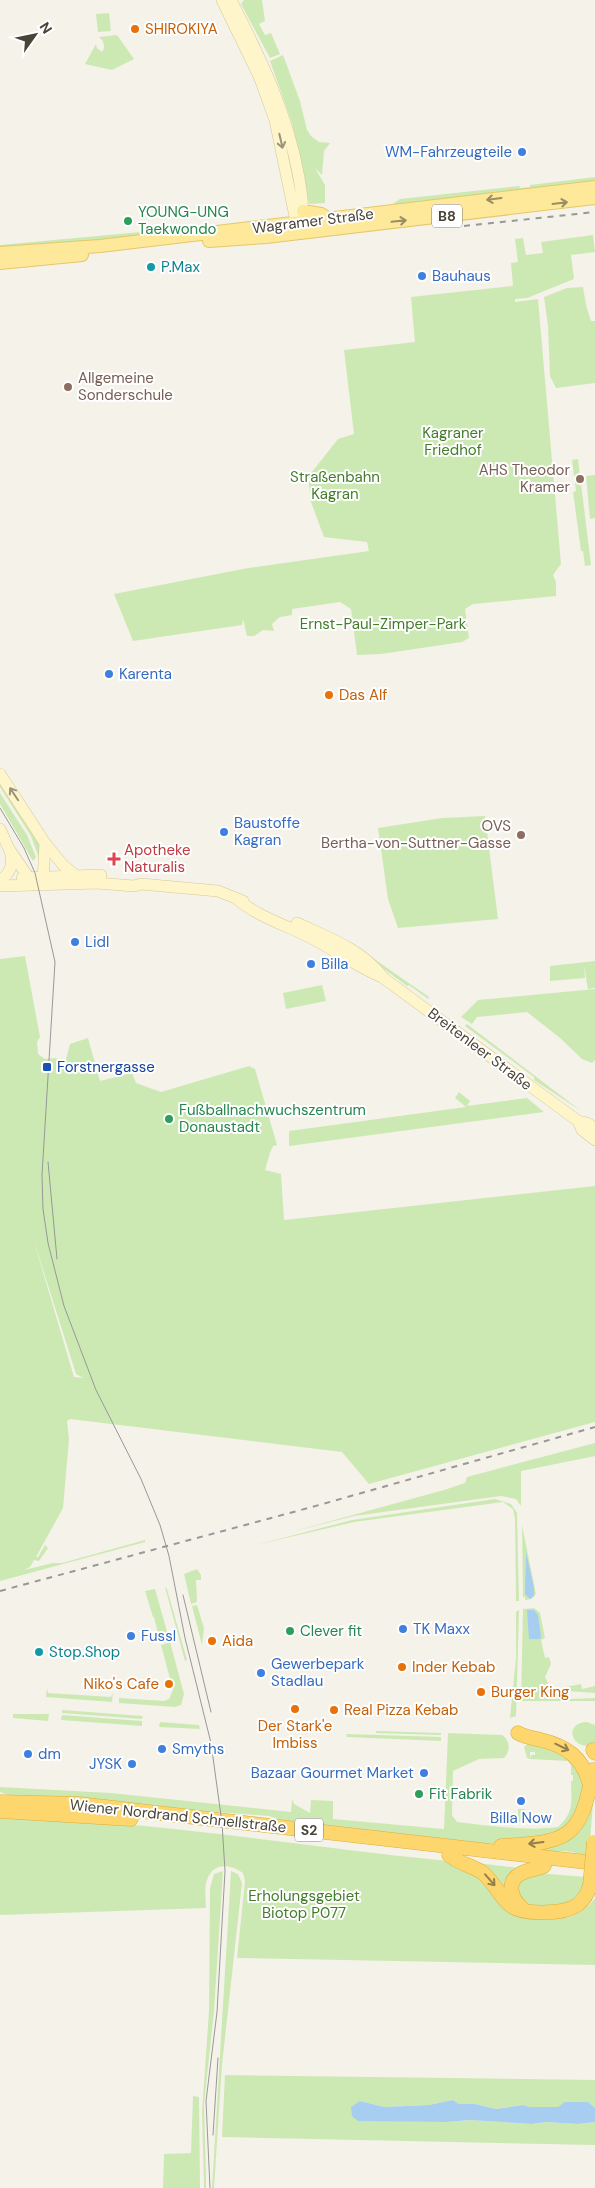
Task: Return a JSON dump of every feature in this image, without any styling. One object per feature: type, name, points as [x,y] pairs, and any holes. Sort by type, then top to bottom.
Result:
[{"type":"highway","points":[[518,1732],[558,1745],[570,1751],[592,1777]]},
{"type":"highway","points":[[591,1751],[592,1777],[589,1796],[578,1822],[566,1835],[540,1843],[500,1846],[466,1844],[452,1851],[456,1861],[465,1863],[482,1872],[510,1905],[518,1910],[560,1911],[574,1907],[585,1898],[590,1886],[595,1837]]},
{"type":"highway","name":"Wiener Nordrand Schnellstraße","points":[[2,1809],[595,1863]]},
{"type":"highway","name":"Wiener Nordrand Schnellstraße","points":[[452,1851],[595,1872]]},
{"type":"highway","points":[[527,1911],[514,1901],[511,1886],[514,1879],[520,1874],[544,1866]]},
{"type":"main road","points":[[222,0],[260,76],[273,113],[298,228]]},
{"type":"main road","points":[[231,0],[266,71],[286,123],[297,166],[303,211],[298,228]]},
{"type":"main road","name":"Wagramer Straße","points":[[0,263],[298,228],[328,218],[595,187]]},
{"type":"main road","name":"Wagramer Straße","points":[[0,253],[298,228],[595,198]]},
{"type":"main road","points":[[303,211],[321,214],[328,218]]},
{"type":"main road","points":[[0,774],[45,844],[62,865],[75,875]]},
{"type":"main road","points":[[0,829],[9,849],[12,863],[11,870],[0,880]]},
{"type":"main road","points":[[36,880],[45,844]]},
{"type":"main road","points":[[9,849],[36,880]]},
{"type":"main road","name":"Breitenleer Straße","points":[[36,880],[75,875],[112,876],[134,880],[141,884]]},
{"type":"main road","points":[[0,880],[36,880]]},
{"type":"main road","points":[[0,886],[36,880]]},
{"type":"main road","name":"Breitenleer Straße","points":[[36,880],[134,886],[141,884],[218,891],[273,911],[325,935],[372,964],[382,977],[578,1121],[582,1130],[595,1140]]},
{"type":"main road","name":"Breitenleer Straße","points":[[578,1121],[587,1122],[595,1128]]},
{"type":"green space","points":[[244,0],[262,0],[265,21],[259,24],[265,35],[271,33],[280,54],[270,58],[241,4]]},
{"type":"green space","points":[[109,13],[111,31],[98,32],[96,14]]},
{"type":"green space","points":[[117,35],[134,59],[112,70],[85,64],[96,44],[97,48],[102,52],[104,44],[99,37]]},
{"type":"green space","points":[[283,55],[300,101],[307,130],[319,142],[330,143],[324,151],[322,175],[315,168],[325,185],[325,203],[309,204],[292,123],[270,61]]},
{"type":"green space","points":[[595,177],[595,184],[391,205],[400,199],[519,186],[520,188],[530,187],[530,185]]},
{"type":"green space","points":[[173,229],[166,233],[109,240],[0,247],[0,245]]},
{"type":"green space","name":"Kagraner Friedhof","points":[[593,235],[595,252],[571,255],[574,279],[527,298],[515,299],[515,302],[538,299],[561,564],[553,575],[556,582],[556,596],[473,604],[465,609],[469,638],[462,642],[381,654],[357,655],[351,609],[340,602],[292,609],[292,615],[280,617],[272,624],[274,631],[263,630],[254,636],[247,636],[243,619],[242,625],[133,641],[114,594],[248,568],[369,551],[367,542],[324,537],[311,502],[308,477],[338,439],[354,434],[344,350],[415,342],[411,297],[513,286],[511,263],[518,262],[515,239],[523,238],[526,255],[543,253],[541,242]]},
{"type":"green space","points":[[583,287],[591,321],[595,321],[595,383],[556,388],[550,376],[548,326],[544,297],[567,288]]},
{"type":"green space","points":[[578,459],[591,565],[585,566],[583,551],[581,551],[573,492],[576,491],[572,460]]},
{"type":"green space","points":[[595,475],[595,518],[590,519],[586,476]]},
{"type":"green space","points":[[0,782],[40,841],[39,858],[31,836],[0,787]]},
{"type":"green space","points":[[0,793],[27,835],[36,857],[33,861],[0,804]]},
{"type":"green space","points":[[485,816],[498,919],[398,928],[388,899],[378,828],[442,818]]},
{"type":"green space","points":[[367,954],[429,997],[428,999],[365,955]]},
{"type":"green space","points":[[25,956],[40,1037],[37,1042],[38,1054],[45,1059],[56,1058],[61,1061],[66,1059],[70,1044],[88,1038],[100,1081],[132,1073],[136,1083],[161,1092],[249,1066],[255,1069],[277,1145],[273,1146],[265,1170],[281,1174],[284,1220],[595,1186],[595,1422],[369,1484],[342,1452],[70,1419],[67,1421],[69,1439],[63,1508],[36,1557],[38,1557],[45,1545],[48,1548],[39,1561],[34,1560],[30,1567],[24,1570],[53,1563],[62,1563],[145,1540],[145,1542],[0,1581],[0,959]],"holes":[[[33,1238],[76,1374],[83,1378],[74,1377]]]},
{"type":"green space","points":[[595,961],[595,988],[588,989],[584,966],[585,978],[550,981],[550,966]]},
{"type":"green space","points":[[322,985],[326,1001],[286,1009],[283,993]]},
{"type":"green space","points":[[595,989],[595,1060],[592,1063],[582,1059],[560,1038],[527,1012],[477,1017],[472,1024],[461,1017],[478,1000]]},
{"type":"green space","points":[[467,1024],[581,1111],[534,1080],[534,1077],[465,1026]]},
{"type":"green space","points":[[459,1092],[470,1101],[467,1106],[527,1098],[544,1112],[289,1146],[289,1131],[466,1107],[455,1098]]},
{"type":"green space","points":[[595,1443],[595,1456],[521,1471],[521,1506],[516,1499],[501,1496],[354,1516],[291,1532],[444,1490],[465,1483],[467,1477]]},
{"type":"green space","points":[[495,1499],[511,1504],[517,1513],[519,1601],[516,1601],[515,1519],[513,1509],[503,1502],[354,1522],[252,1546],[352,1520]]},
{"type":"green space","points":[[522,1525],[536,1594],[531,1599],[525,1600],[525,1597],[523,1597]]},
{"type":"green space","points":[[197,1569],[201,1575],[201,1580],[196,1580],[197,1602],[191,1604],[184,1574]]},
{"type":"green space","points":[[165,1587],[187,1660],[185,1661]]},
{"type":"green space","points":[[155,1589],[168,1635],[159,1638],[145,1591]]},
{"type":"green space","points":[[197,1605],[204,1628],[202,1645],[192,1606]]},
{"type":"green space","points":[[534,1608],[540,1613],[545,1638],[541,1640],[545,1658],[549,1657],[551,1664],[545,1677],[549,1685],[570,1699],[595,1698],[595,1701],[521,1701],[523,1609]]},
{"type":"green space","points":[[519,1610],[516,1716],[510,1718],[516,1658],[516,1612]]},
{"type":"green space","points":[[170,1642],[184,1694],[181,1705],[175,1707],[119,1703],[119,1698],[164,1701],[169,1699],[173,1690],[161,1645]]},
{"type":"green space","points":[[581,1684],[582,1689],[595,1686],[595,1693],[568,1691],[561,1688]]},
{"type":"green space","points":[[47,1688],[48,1693],[111,1697],[113,1693],[112,1702],[46,1697]]},
{"type":"green space","points":[[62,1710],[143,1717],[142,1719],[62,1713]]},
{"type":"green space","points":[[13,1714],[49,1714],[48,1721],[13,1718]]},
{"type":"green space","points":[[62,1715],[142,1721],[142,1726],[61,1720]]},
{"type":"green space","points":[[160,1722],[199,1725],[200,1729],[159,1727]]},
{"type":"green space","points":[[587,1722],[595,1725],[595,1745],[581,1745],[573,1736],[574,1727]]},
{"type":"green space","points":[[376,1731],[441,1733],[441,1735],[376,1733]]},
{"type":"green space","points":[[448,1733],[502,1735],[507,1740],[509,1746],[504,1758],[479,1759],[453,1771],[452,1815],[457,1822],[520,1828],[558,1827],[570,1811],[571,1781],[573,1781],[571,1765],[568,1761],[530,1759],[527,1758],[524,1747],[531,1741],[576,1760],[586,1791],[564,1834],[505,1844],[476,1843],[282,1821],[269,1816],[11,1796],[0,1792],[0,1787],[111,1793],[291,1812],[292,1799],[294,1804],[310,1813],[311,1800],[333,1801],[333,1819],[444,1829]],"holes":[[[530,1752],[535,1752],[535,1755],[531,1755],[530,1759]]]},
{"type":"green space","points":[[346,1734],[441,1737],[441,1741],[347,1737]]},
{"type":"green space","points":[[594,1791],[589,1854],[586,1857],[570,1852],[535,1852],[514,1848],[561,1841]]},
{"type":"green space","points":[[518,1809],[525,1809],[525,1815],[534,1815],[534,1822],[514,1822],[518,1821]]},
{"type":"green space","name":"Erholungsgebiet Biotop P077","points":[[0,1818],[112,1823],[168,1828],[448,1861],[471,1868],[529,1915],[529,1919],[557,1919],[574,1916],[588,1906],[595,1898],[595,1965],[237,1958],[245,1881],[243,1873],[233,1868],[222,1866],[213,1870],[207,1880],[206,1908],[0,1915]]},
{"type":"green space","points":[[477,1863],[519,1868],[508,1892]]},
{"type":"green space","points":[[223,1871],[214,2011],[204,2104],[206,2188],[204,2188],[202,2112],[209,2011],[210,1888],[214,1874]]},
{"type":"green space","points":[[231,1871],[238,1874],[242,1883],[222,2065],[214,2188],[212,2188]]},
{"type":"green space","points":[[537,1873],[586,1877],[586,1884],[573,1902],[548,1907],[521,1904],[516,1883]]},
{"type":"green space","points":[[225,2075],[595,2080],[595,2108],[588,2102],[558,2107],[530,2107],[523,2105],[496,2109],[475,2104],[459,2104],[453,2100],[429,2105],[384,2107],[360,2101],[393,2121],[447,2122],[470,2120],[532,2124],[546,2122],[578,2124],[595,2122],[595,2145],[222,2137]]},
{"type":"green space","points":[[193,2096],[199,2097],[200,2188],[163,2188],[164,2154],[191,2153]]},
{"type":"water","points":[[526,1552],[534,1588],[534,1596],[530,1599],[525,1594]]},
{"type":"water","points":[[527,1610],[534,1610],[538,1615],[540,1639],[529,1639]]},
{"type":"water","points":[[453,2100],[459,2104],[475,2104],[496,2109],[523,2105],[530,2107],[558,2107],[565,2102],[588,2102],[595,2108],[595,2122],[578,2124],[546,2122],[532,2124],[470,2120],[447,2122],[358,2121],[352,2116],[351,2107],[360,2101],[384,2107],[429,2105]]},
{"type":"tram line","points":[[0,808],[24,848],[35,873],[55,962],[42,1175],[43,1209],[48,1243],[64,1306],[96,1390],[141,1479],[160,1525],[169,1556],[185,1638],[211,1743],[222,1823],[225,1871],[217,2012],[206,2101],[210,2188]]},
{"type":"tram line","points":[[48,1162],[57,1259]]},
{"type":"tram line","points":[[183,1595],[211,1712]]},
{"type":"tram line","points":[[213,2135],[218,2058]]},
{"type":"railway","points":[[464,226],[595,212]]},
{"type":"railway","points":[[0,1591],[312,1507],[595,1427]]},
{"type":"place","name":"SHIROKIYA","points":[[135,29]]},
{"type":"place","name":"WM-Fahrzeugteile","points":[[522,152]]},
{"type":"place","name":"YOUNG-UNG Taekwondo","points":[[128,221]]},
{"type":"place","name":"P.Max","points":[[151,267]]},
{"type":"place","name":"Bauhaus","points":[[422,276]]},
{"type":"place","name":"Allgemeine Sonderschule","points":[[68,387]]},
{"type":"place","name":"AHS Theodor Kramer","points":[[580,479]]},
{"type":"place","name":"Karenta","points":[[109,674]]},
{"type":"place","name":"Das Alf","points":[[329,695]]},
{"type":"place","name":"Baustoffe Kagran","points":[[224,832]]},
{"type":"place","name":"OVS Bertha-von-Suttner-Gasse","points":[[521,835]]},
{"type":"place","name":"Apotheke Naturalis","points":[[114,859]]},
{"type":"place","name":"Lidl","points":[[75,942]]},
{"type":"place","name":"Billa","points":[[311,964]]},
{"type":"place","name":"Forstnergasse","points":[[47,1067]]},
{"type":"place","name":"Fußballnachwuchszentrum Donaustadt","points":[[169,1119]]},
{"type":"place","name":"TK Maxx","points":[[403,1629]]},
{"type":"place","name":"Clever fit","points":[[290,1631]]},
{"type":"place","name":"Fussl","points":[[131,1636]]},
{"type":"place","name":"Aida","points":[[212,1641]]},
{"type":"place","name":"Stop.Shop","points":[[39,1652]]},
{"type":"place","name":"Inder Kebab","points":[[402,1667]]},
{"type":"place","name":"Gewerbepark Stadlau","points":[[261,1673]]},
{"type":"place","name":"Niko's Cafe","points":[[169,1684]]},
{"type":"place","name":"Burger King","points":[[481,1692]]},
{"type":"place","name":"Der Stark'e Imbiss","points":[[295,1709]]},
{"type":"place","name":"Real Pizza Kebab","points":[[334,1710]]},
{"type":"place","name":"Smyths","points":[[162,1749]]},
{"type":"place","name":"dm","points":[[28,1754]]},
{"type":"place","name":"JYSK","points":[[132,1764]]},
{"type":"place","name":"Bazaar Gourmet Market","points":[[424,1773]]},
{"type":"place","name":"Fit Fabrik","points":[[419,1794]]},
{"type":"place","name":"Billa Now","points":[[521,1801]]},
{"type":"park label","name":"Straßenbahn Kagran","points":[[335,486]]},
{"type":"park label","name":"Ernst-Paul-Zimper-Park","points":[[383,624]]}]
